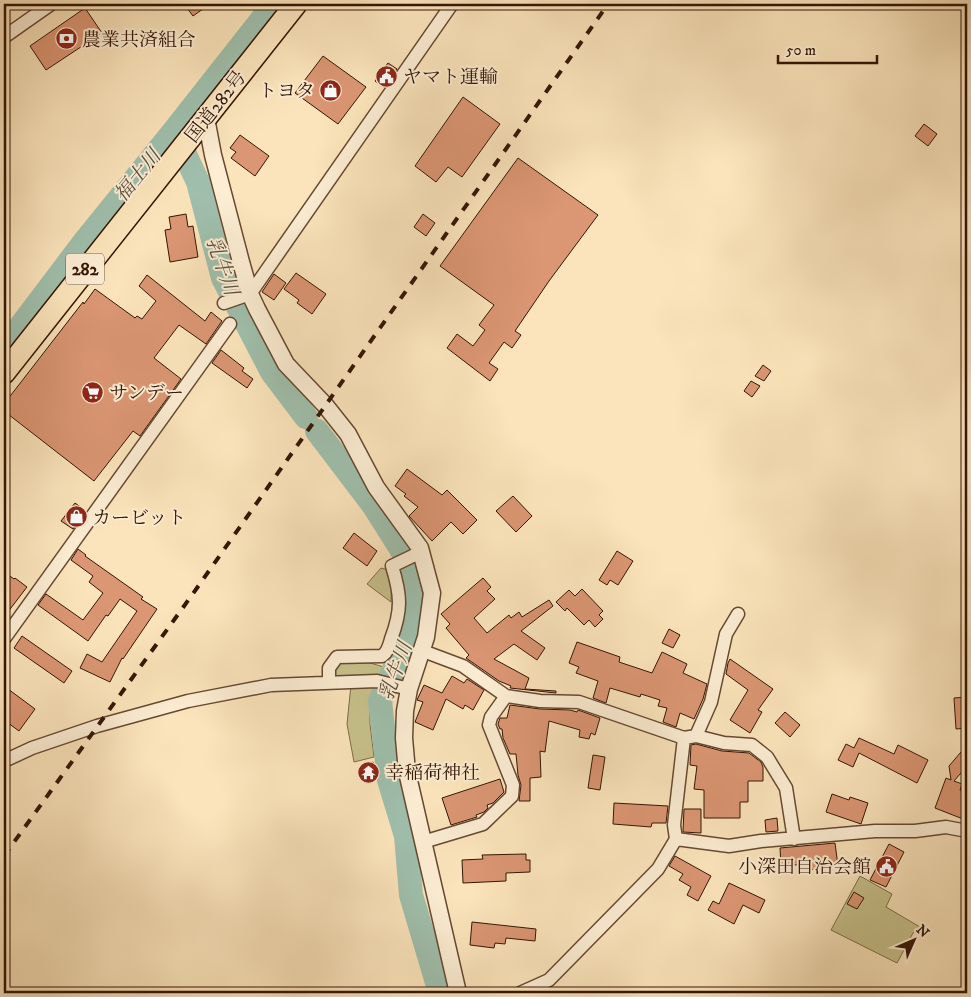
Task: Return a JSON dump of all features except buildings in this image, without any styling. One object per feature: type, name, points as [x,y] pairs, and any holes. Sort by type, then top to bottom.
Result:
[{"type":"highway","name":"国道282号","points":[[4,373],[296,4]]},
{"type":"street","points":[[4,37],[51,4]]},
{"type":"street","points":[[224,303],[247,294],[452,4]]},
{"type":"street","points":[[201,124],[215,164],[247,294],[286,364],[325,405],[348,434],[376,487],[420,548],[432,593],[426,638],[409,689],[404,711],[404,738],[407,772],[458,993]]},
{"type":"street","points":[[4,639],[230,324]]},
{"type":"street","points":[[329,683],[329,668],[337,658],[382,656],[386,653],[396,626],[400,604],[399,587],[392,566],[420,552]]},
{"type":"street","points":[[520,993],[549,980],[658,869],[676,838],[674,825],[690,737],[711,702],[726,634],[738,614]]},
{"type":"street","points":[[422,651],[463,666],[506,696],[540,701],[579,702],[690,737],[724,743],[752,745],[767,757],[786,788],[794,839]]},
{"type":"street","points":[[4,760],[32,748],[97,726],[188,700],[271,685],[377,681],[409,689]]},
{"type":"street","points":[[423,842],[483,824],[512,796],[513,785],[489,725],[506,696]]},
{"type":"street","points":[[676,838],[729,846],[876,831],[915,831],[946,827],[967,831]]},
{"type":"shaded area","points":[[381,568],[392,571],[391,602],[367,584]]},
{"type":"shaded area","points":[[360,660],[384,667],[379,677],[332,677],[331,667],[341,661]]},
{"type":"shaded area","points":[[351,685],[376,685],[370,706],[374,757],[354,762],[347,724]]},
{"type":"shaded area","points":[[860,876],[892,894],[886,907],[920,927],[913,933],[897,963],[831,930]]},
{"type":"waterway","name":"福士川","points":[[4,348],[85,241],[274,4]]},
{"type":"waterway","name":"乳牛川","points":[[174,131],[198,182],[223,278],[272,372],[306,417]]},
{"type":"waterway","name":"乳牛川","points":[[317,431],[374,506],[403,552],[412,579],[409,635],[380,701],[389,780],[406,836],[411,895],[438,986],[438,993]]},
{"type":"railway","points":[[4,856],[192,595],[608,4]]},
{"type":"place","name":"農業共済組合","points":[[66,39]]},
{"type":"place","name":"ヤマト運輸","points":[[387,76]]},
{"type":"place","name":"トヨタ","points":[[331,90]]},
{"type":"place","name":"サンデー","points":[[93,392]]},
{"type":"place","name":"カービット","points":[[76,517]]},
{"type":"place","name":"幸稲荷神社","points":[[369,772]]},
{"type":"place","name":"小深田自治会館","points":[[887,866]]}]
